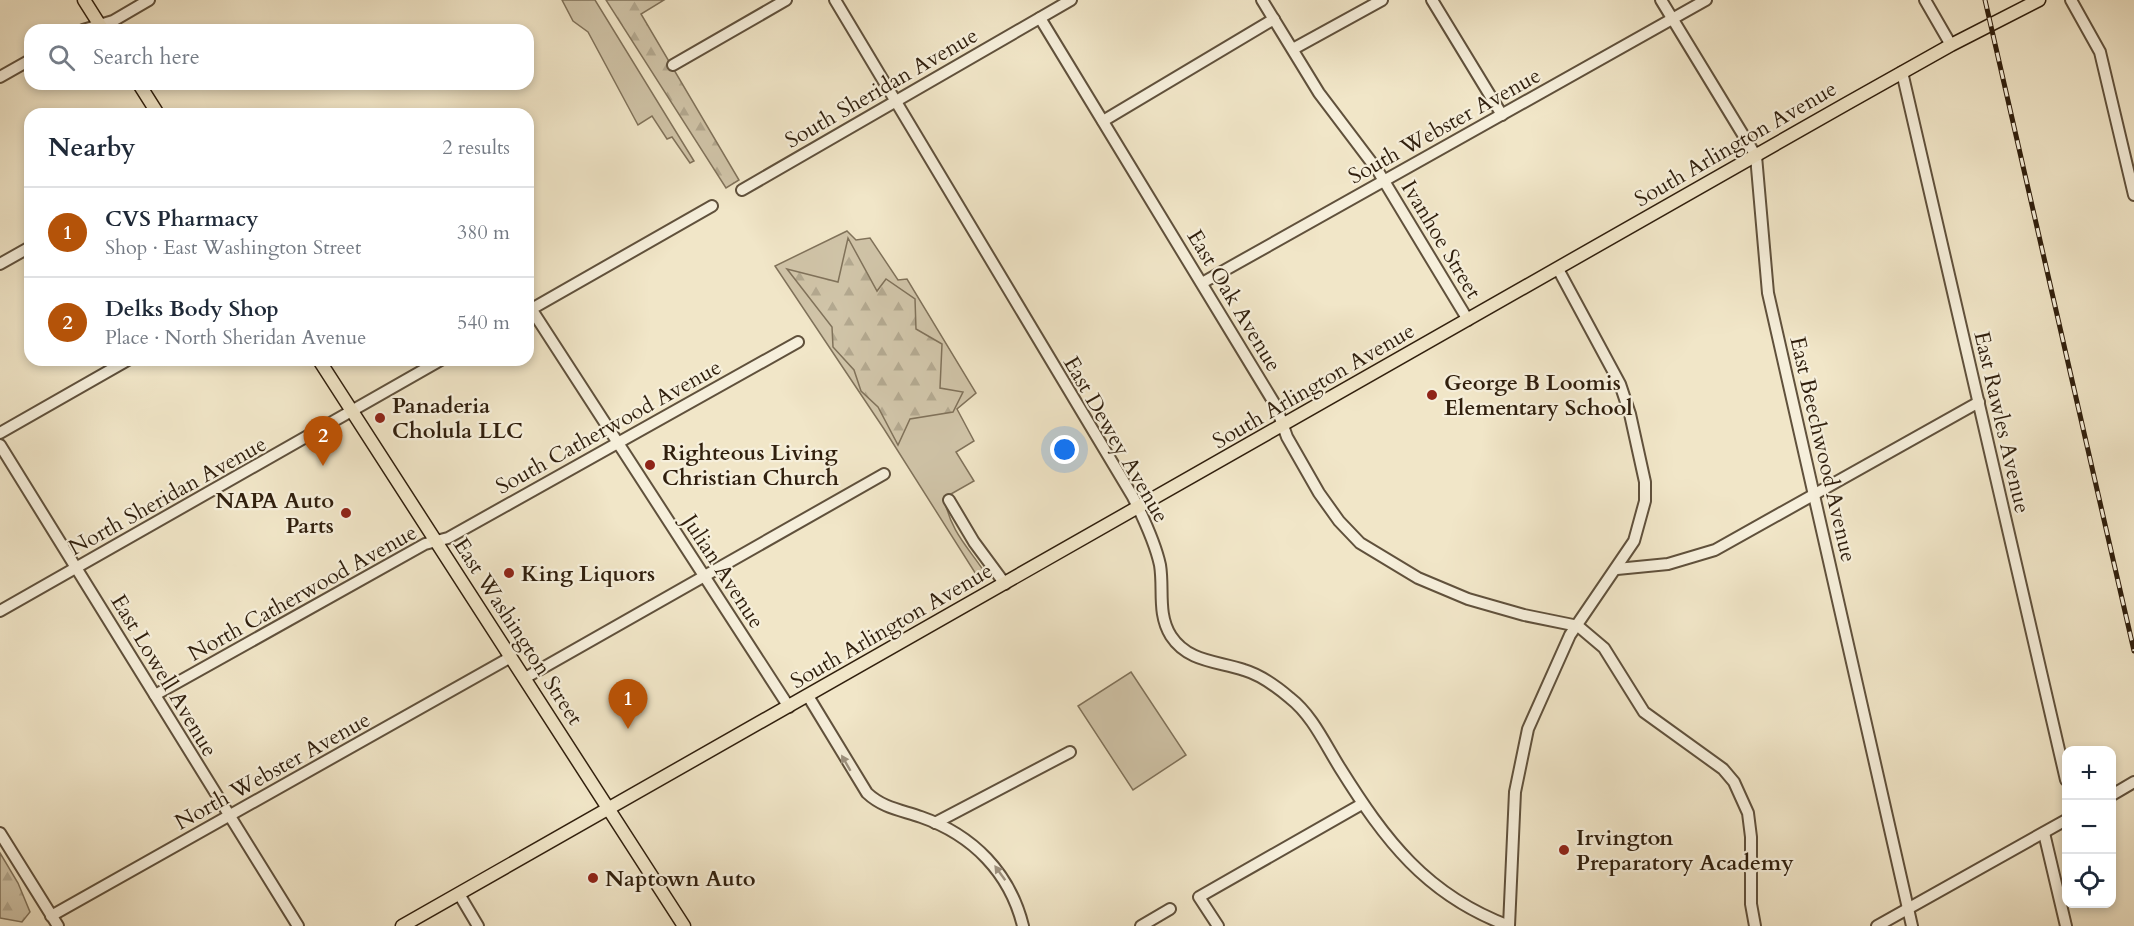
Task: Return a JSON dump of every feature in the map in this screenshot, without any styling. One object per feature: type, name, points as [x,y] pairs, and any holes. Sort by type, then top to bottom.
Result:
[{"type":"main road","points":[[84,0],[100,24]]},
{"type":"main road","name":"South Arlington Avenue","points":[[402,926],[1902,72],[2039,0]]},
{"type":"main road","points":[[143,90],[154,108]]},
{"type":"main road","name":"East Washington Street","points":[[323,366],[684,926]]},
{"type":"street","points":[[108,24],[149,0]]},
{"type":"street","points":[[673,65],[786,0]]},
{"type":"street","name":"East Dewey Avenue","points":[[835,0],[1138,508],[1159,561],[1162,612],[1171,636],[1197,658],[1251,672],[1290,698],[1310,721],[1362,804],[1392,845],[1418,872],[1456,900],[1509,926]]},
{"type":"street","name":"South Sheridan Avenue","points":[[742,190],[1071,0]]},
{"type":"street","name":"Ivanhoe Street","points":[[1262,0],[1319,93],[1385,182],[1468,320]]},
{"type":"street","points":[[1293,49],[1382,0]]},
{"type":"street","points":[[1432,0],[1502,115]]},
{"type":"street","name":"East Beechwood Avenue","points":[[1661,0],[1756,156],[1768,293],[1912,926]]},
{"type":"street","name":"South Webster Avenue","points":[[1202,283],[1706,0]]},
{"type":"street","points":[[1925,0],[1951,45]]},
{"type":"street","points":[[2071,0],[2100,52],[2134,195]]},
{"type":"street","name":"East Oak Avenue","points":[[1040,18],[1276,406],[1287,437],[1328,508],[1344,528],[1374,553],[1425,581],[1468,599],[1524,615],[1576,625],[1604,648],[1644,712],[1717,763],[1734,782],[1746,805],[1749,822],[1750,883],[1755,926]]},
{"type":"street","points":[[1103,121],[1274,19]]},
{"type":"street","points":[[0,77],[24,63]]},
{"type":"street","name":"East Rawles Avenue","points":[[1902,72],[2062,759]]},
{"type":"street","points":[[534,305],[712,206]]},
{"type":"street","points":[[0,264],[24,250]]},
{"type":"street","points":[[1509,926],[1514,800],[1523,745],[1537,705],[1576,625],[1617,569],[1636,537],[1645,501],[1645,482],[1630,414],[1618,380],[1558,269]]},
{"type":"street","name":"Julian Avenue","points":[[534,316],[789,707]]},
{"type":"street","name":"South Catherwood Avenue","points":[[436,542],[451,537],[798,342]]},
{"type":"street","points":[[0,433],[117,366]]},
{"type":"street","points":[[352,411],[431,366]]},
{"type":"street","points":[[1617,569],[1668,564],[1707,554],[1979,402]]},
{"type":"street","name":"North Sheridan Avenue","points":[[0,611],[352,411]]},
{"type":"street","name":"East Lowell Avenue","points":[[0,445],[298,926]]},
{"type":"street","points":[[525,678],[884,474]]},
{"type":"street","points":[[949,500],[974,542],[1005,584]]},
{"type":"street","name":"North Catherwood Avenue","points":[[155,695],[422,545],[436,542]]},
{"type":"street","name":"North Webster Avenue","points":[[51,916],[511,657]]},
{"type":"street","points":[[808,696],[858,783],[867,793],[880,804],[935,823],[956,833],[990,860],[1011,891],[1023,926]]},
{"type":"street","points":[[935,823],[1070,752]]},
{"type":"street","points":[[2116,793],[2134,782]]},
{"type":"street","points":[[1218,926],[1199,897],[1362,804]]},
{"type":"street","points":[[1877,926],[2062,823]]},
{"type":"street","points":[[0,833],[58,926]]},
{"type":"street","points":[[2044,833],[2066,926]]},
{"type":"street","points":[[459,894],[478,926]]},
{"type":"street","points":[[1141,926],[1170,909]]},
{"type":"green space","points":[[562,0],[595,0],[694,161],[690,163],[672,137],[667,139],[652,116],[638,125],[588,32],[573,21]]},
{"type":"green space","points":[[606,0],[664,0],[641,14],[739,180],[726,188]]},
{"type":"green space","points":[[847,231],[856,240],[870,238],[898,280],[907,279],[976,393],[957,409],[974,441],[956,452],[974,481],[944,498],[947,511],[957,532],[989,579],[979,579],[884,429],[775,266]]},
{"type":"green space","points":[[848,238],[877,291],[886,279],[915,299],[916,329],[942,344],[940,388],[963,392],[953,412],[910,419],[898,445],[878,407],[861,391],[854,370],[833,347],[832,327],[787,269],[838,282]]},
{"type":"green space","points":[[1131,672],[1186,755],[1133,790],[1078,706]]},
{"type":"green space","points":[[0,853],[18,883],[30,912],[22,922],[0,918]]},
{"type":"railway","points":[[1985,0],[2134,651]]},
{"type":"place","name":"George B Loomis Elementary School","points":[[1432,395]]},
{"type":"place","name":"Panaderia Cholula LLC","points":[[380,418]]},
{"type":"place","name":"Righteous Living Christian Church","points":[[650,465]]},
{"type":"place","name":"Delks Body Shop","points":[[323,466]]},
{"type":"place","name":"NAPA Auto Parts","points":[[346,513]]},
{"type":"place","name":"King Liquors","points":[[509,573]]},
{"type":"place","name":"CVS Pharmacy","points":[[628,729]]},
{"type":"place","name":"Irvington Preparatory Academy","points":[[1564,850]]},
{"type":"place","name":"Naptown Auto","points":[[593,878]]}]
